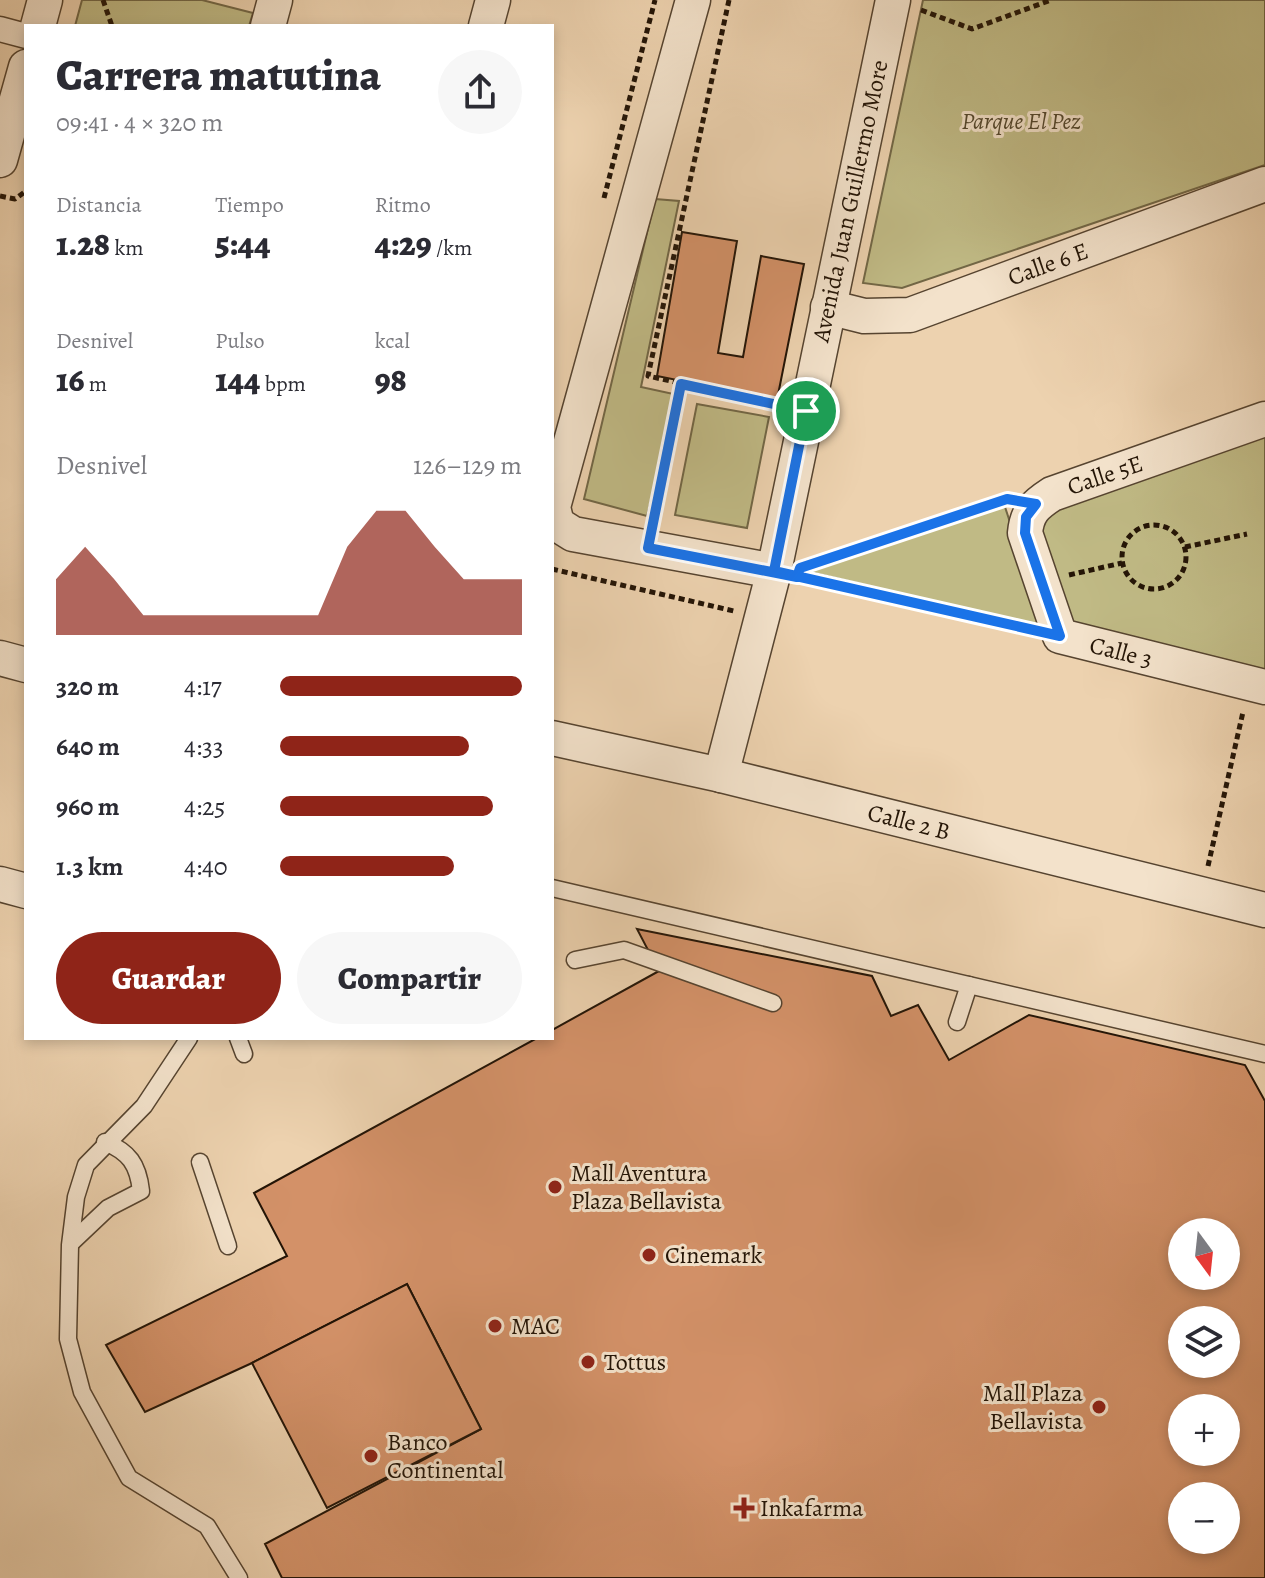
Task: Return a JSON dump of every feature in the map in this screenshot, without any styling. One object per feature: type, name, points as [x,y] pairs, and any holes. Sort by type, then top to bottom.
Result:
[{"type":"street","points":[[39,24],[45,0]]},
{"type":"street","points":[[269,24],[275,0]]},
{"type":"street","points":[[487,24],[493,0]]},
{"type":"street","points":[[554,503],[693,0]]},
{"type":"street","name":"Avenida Juan Guillermo More","points":[[721,775],[762,618],[785,574],[806,411],[828,307],[903,3]]},
{"type":"street","points":[[0,29],[24,35]]},
{"type":"street","points":[[0,160],[24,74]]},
{"type":"street","name":"Calle 6 E","points":[[828,307],[864,316],[910,315],[1265,184]]},
{"type":"street","name":"Calle 5E","points":[[1060,636],[1025,533],[1026,517],[1036,504],[1052,494],[1265,419]]},
{"type":"street","points":[[554,511],[557,524],[573,534],[785,574]]},
{"type":"street","name":"Calle 3","points":[[1060,636],[1257,685]]},
{"type":"street","points":[[0,658],[24,664]]},
{"type":"street","name":"Calle 2 B","points":[[554,738],[721,775],[1265,910]]},
{"type":"street","points":[[0,884],[24,890]]},
{"type":"lane","points":[[554,888],[1265,1054]]},
{"type":"lane","points":[[575,960],[624,950],[773,1003]]},
{"type":"lane","points":[[957,1022],[969,985]]},
{"type":"lane","points":[[188,1040],[144,1106],[105,1142],[86,1165],[76,1197],[70,1245],[71,1355],[82,1392],[129,1478],[207,1526],[239,1578]]},
{"type":"lane","points":[[70,1245],[108,1208],[141,1191],[139,1172],[128,1154],[105,1142]]},
{"type":"lane","points":[[200,1162],[228,1246]]},
{"type":"lane","points":[[86,1165],[88,1197],[108,1208]]},
{"type":"path","points":[[103,0],[111,24]]},
{"type":"path","points":[[729,0],[648,376],[806,411]]},
{"type":"path","points":[[903,3],[972,29],[1051,0]]},
{"type":"path","points":[[0,196],[15,199],[24,192]]},
{"type":"path","points":[[648,548],[681,384]]},
{"type":"path","points":[[785,574],[1007,499],[1036,504]]},
{"type":"path","points":[[1162,526],[1172,530],[1185,547],[1184,568],[1171,584],[1162,588],[1151,589],[1132,581],[1122,563],[1125,542],[1141,527],[1162,526]]},
{"type":"path","points":[[1185,547],[1247,534]]},
{"type":"path","points":[[1041,581],[1122,563]]},
{"type":"path","points":[[554,569],[762,618]]},
{"type":"path","name":"Calle 3","points":[[785,574],[1060,636]]},
{"type":"path","points":[[1202,894],[1257,685]]},
{"type":"green space","points":[[82,0],[202,0],[253,13],[250,24],[76,24]]},
{"type":"green space","name":"Parque El Pez","points":[[923,0],[1265,0],[1265,165],[902,288],[863,283]]},
{"type":"green space","points":[[655,199],[679,201],[641,387],[678,395],[647,516],[584,499]]},
{"type":"green space","points":[[697,404],[769,417],[747,528],[675,515]]},
{"type":"green space","points":[[1265,426],[1265,672],[1067,623],[1033,529],[1042,510]]},
{"type":"green space","points":[[1004,504],[1045,628],[805,571]]},
{"type":"building","points":[[682,232],[737,241],[718,353],[743,357],[761,256],[804,264],[777,400],[657,376]]},
{"type":"building","points":[[637,929],[872,976],[891,1016],[918,1005],[949,1060],[1029,1015],[1245,1065],[1265,1101],[1265,1578],[282,1578],[265,1544],[481,1429],[407,1284],[252,1363],[145,1412],[106,1345],[287,1256],[254,1193],[533,1040],[554,1040],[554,1029],[659,971]]},
{"type":"building","points":[[407,1284],[481,1429],[327,1508],[252,1363]]},
{"type":"place","name":"Mall Aventura Plaza Bellavista","points":[[555,1187]]},
{"type":"place","name":"Cinemark","points":[[649,1255]]},
{"type":"place","name":"MAC","points":[[495,1326]]},
{"type":"place","name":"Tottus","points":[[588,1362]]},
{"type":"place","name":"Mall Plaza Bellavista","points":[[1099,1407]]},
{"type":"place","name":"Banco Continental","points":[[371,1456]]},
{"type":"place","name":"Inkafarma","points":[[744,1508]]},
{"type":"route","points":[[806,411],[681,384],[648,548],[797,577],[800,568],[1007,499],[1036,504],[1026,517],[1025,533],[1060,636],[774,571],[806,411]]}]
